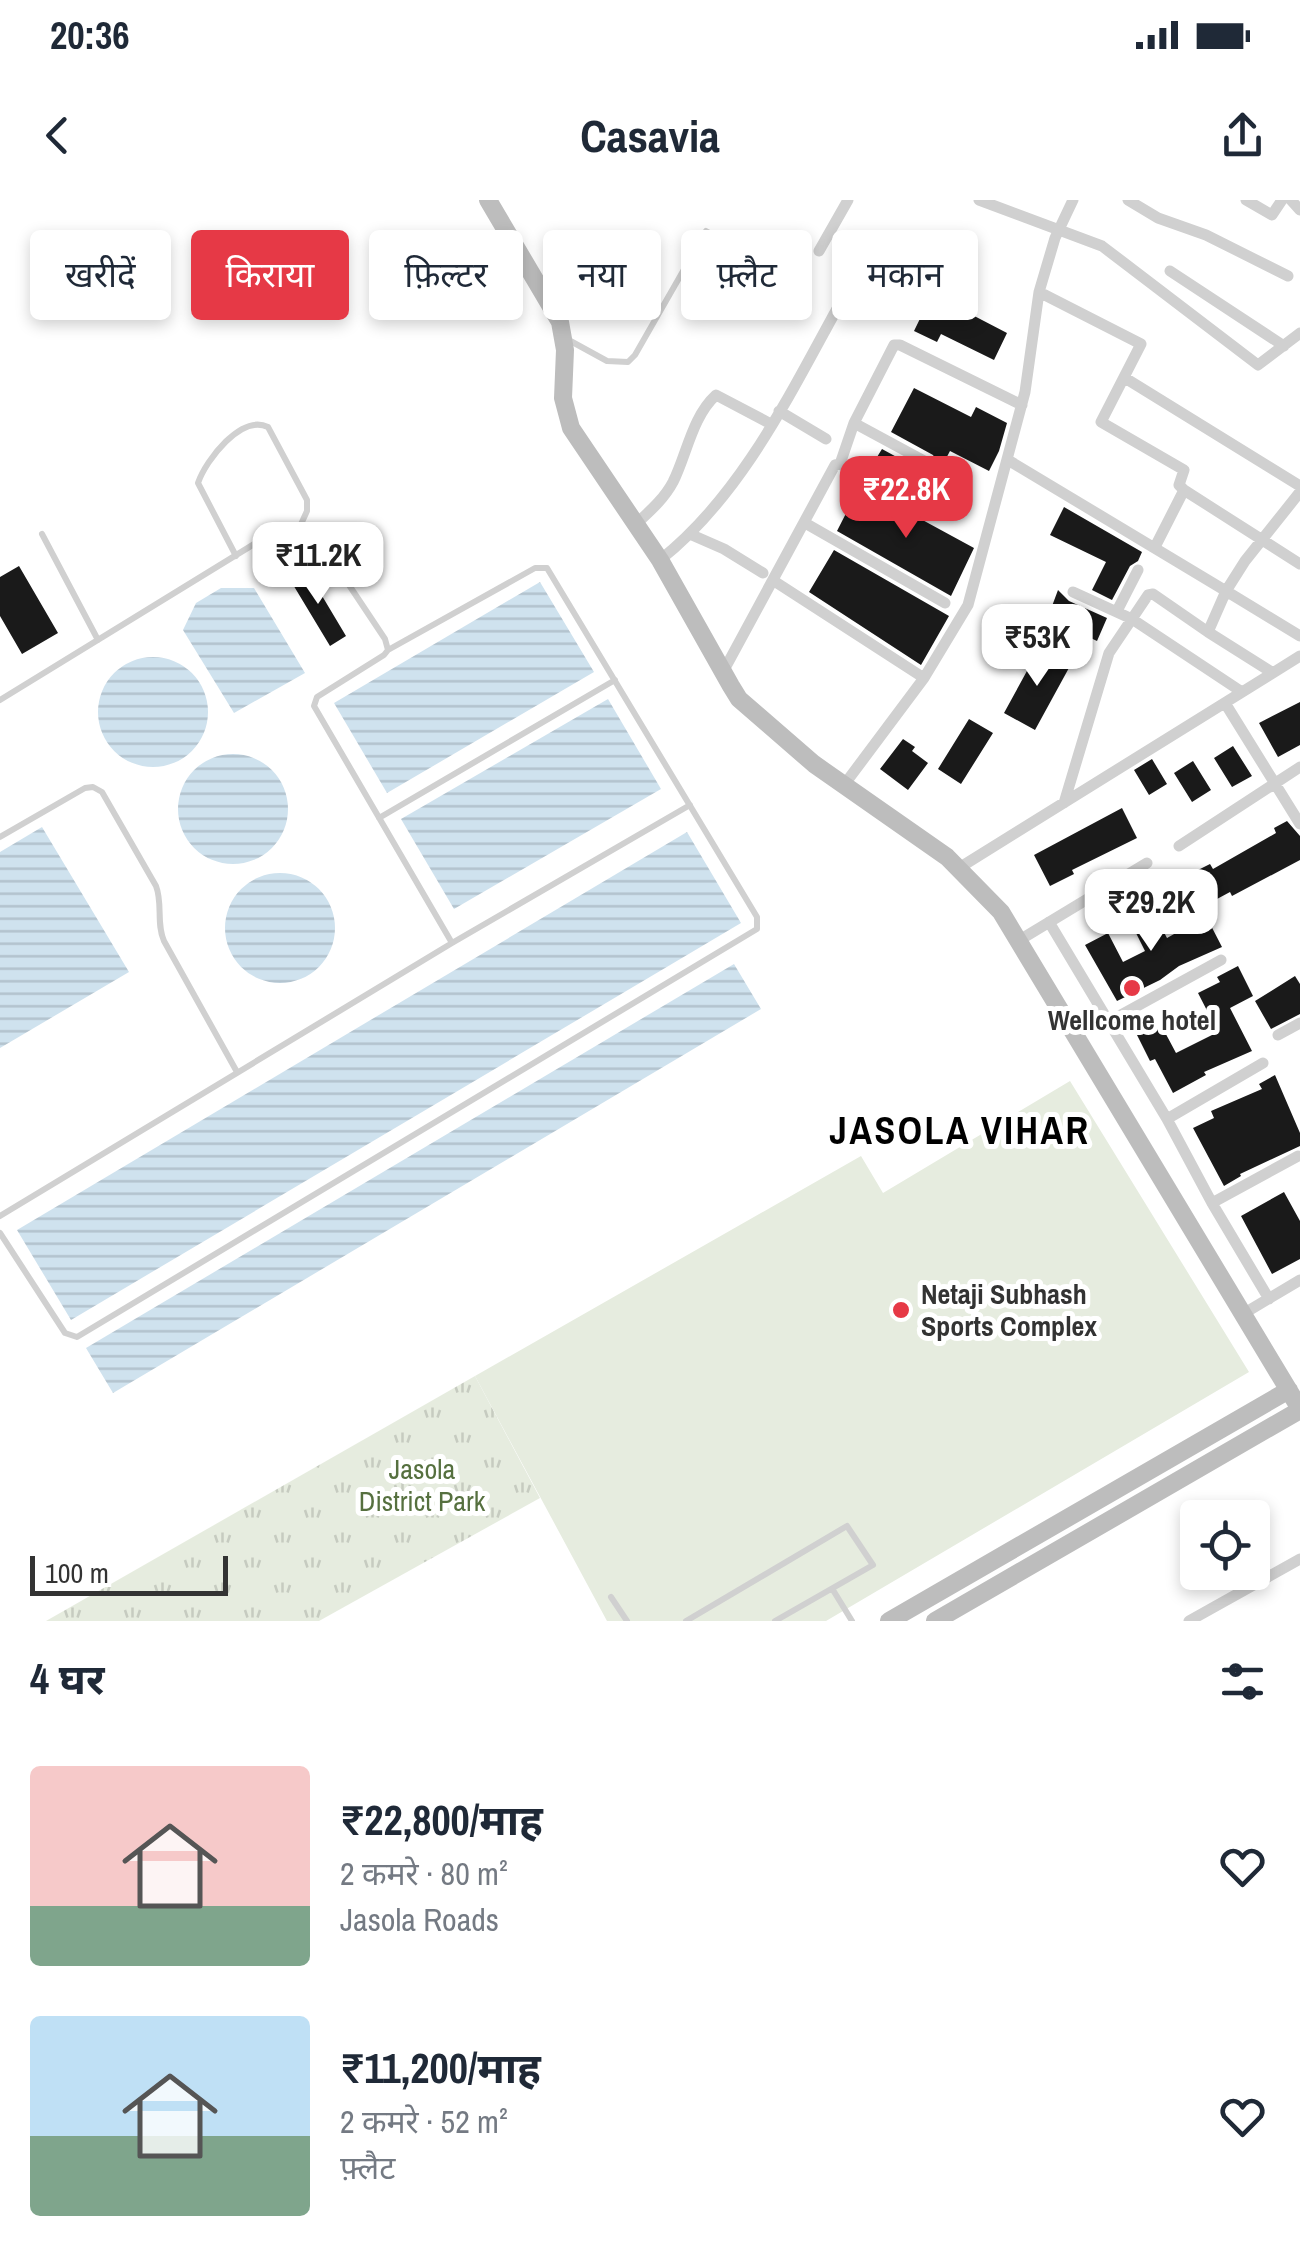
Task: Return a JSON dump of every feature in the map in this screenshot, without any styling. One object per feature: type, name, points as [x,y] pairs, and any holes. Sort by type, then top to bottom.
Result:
[{"type":"street","points":[[488,200],[550,302],[564,338],[563,398],[571,428],[660,560],[739,698],[814,764],[959,868],[984,891],[1018,940],[1300,1410],[935,1621]]},
{"type":"street","points":[[819,252],[848,200]]},
{"type":"street","points":[[979,200],[1102,246],[1255,364],[1261,365],[1300,333]]},
{"type":"street","points":[[844,785],[924,678],[968,604],[1022,405],[1039,292],[1073,200]]},
{"type":"street","points":[[1128,200],[1158,218],[1206,235],[1288,276]]},
{"type":"street","points":[[1246,200],[1272,216],[1282,200]]},
{"type":"street","points":[[1292,200],[1300,210]]},
{"type":"street","points":[[1170,271],[1284,346]]},
{"type":"street","points":[[1039,292],[1141,346],[1101,422],[1184,470],[1180,485],[1184,490],[1300,564]]},
{"type":"street","points":[[660,560],[692,535],[730,486],[780,410],[832,317]]},
{"type":"street","points":[[723,672],[832,468],[840,464],[854,423],[891,348],[897,344],[1022,405]]},
{"type":"street","points":[[1124,378],[1300,489],[1226,591],[1208,632]]},
{"type":"street","points":[[636,524],[659,503],[673,482],[702,412],[716,395],[770,424]]},
{"type":"street","points":[[780,410],[826,439]]},
{"type":"street","points":[[854,423],[928,463]]},
{"type":"street","points":[[1008,460],[1300,636]]},
{"type":"street","points":[[840,464],[929,514]]},
{"type":"street","points":[[1155,547],[1184,490]]},
{"type":"street","points":[[805,523],[946,603]]},
{"type":"street","points":[[692,535],[763,572]]},
{"type":"street","points":[[1117,611],[1138,570]]},
{"type":"street","points":[[774,581],[924,678]]},
{"type":"street","points":[[1073,592],[1132,619],[1242,692]]},
{"type":"street","points":[[1064,803],[1109,653],[1150,594],[1273,673]]},
{"type":"street","points":[[959,868],[1300,656]]},
{"type":"street","points":[[1225,704],[1300,824]]},
{"type":"street","points":[[1178,846],[1300,767]]},
{"type":"street","points":[[1018,940],[1147,863]]},
{"type":"street","points":[[1049,922],[1269,1298]]},
{"type":"street","points":[[1108,1022],[1221,960]]},
{"type":"street","points":[[1278,1035],[1300,1022]]},
{"type":"street","points":[[1167,1118],[1263,1063]]},
{"type":"street","points":[[1212,1203],[1298,1156]]},
{"type":"street","points":[[1244,1314],[1300,1280]]},
{"type":"street","points":[[889,1621],[1289,1390]]},
{"type":"street","points":[[1189,1621],[1300,1558]]},
{"type":"lane","points":[[564,338],[607,360],[628,362],[681,274]]},
{"type":"lane","points":[[236,556],[198,483],[212,454],[251,424],[268,427],[304,492],[307,511],[297,533]]},
{"type":"lane","points":[[0,700],[277,530],[292,529],[342,573],[385,639],[388,650]]},
{"type":"lane","points":[[42,534],[98,640]]},
{"type":"lane","points":[[0,1233],[65,1333],[77,1337],[757,929],[757,917],[690,804],[551,573],[540,566],[388,650],[314,701],[316,711],[452,943]]},
{"type":"lane","points":[[379,818],[615,680]]},
{"type":"lane","points":[[0,837],[85,788],[102,792],[156,886],[164,941],[236,1072]]},
{"type":"lane","points":[[0,1216],[690,804]]},
{"type":"lane","points":[[686,1621],[847,1526],[873,1565],[774,1621]]},
{"type":"lane","points":[[833,1590],[852,1621]]},
{"type":"lane","points":[[611,1598],[627,1621]]},
{"type":"green space","name":"Netaji Subhash Sports Complex","points":[[1070,1081],[1249,1372],[826,1621],[607,1621],[475,1376],[861,1156],[883,1193]]},
{"type":"green space","name":"Jasola District Park","points":[[475,1376],[540,1498],[319,1621],[46,1621]]},
{"type":"water","points":[[540,582],[594,672],[387,793],[334,703]]},
{"type":"water","points":[[221,588],[254,588],[305,673],[234,713],[183,630],[196,603]]},
{"type":"water","points":[[153,657],[174,661],[192,673],[204,691],[208,712],[204,733],[192,751],[174,763],[153,767],[132,763],[114,751],[102,733],[98,712],[102,691],[114,673],[132,661]]},
{"type":"water","points":[[608,699],[661,789],[454,909],[401,819]]},
{"type":"water","points":[[233,754],[254,758],[272,770],[284,788],[288,809],[284,830],[272,848],[254,860],[233,864],[212,860],[194,848],[182,830],[178,809],[182,788],[194,770],[212,758]]},
{"type":"water","points":[[42,827],[129,972],[0,1048],[0,852]]},
{"type":"water","points":[[687,832],[741,923],[71,1320],[17,1230]]},
{"type":"water","points":[[280,873],[301,877],[319,889],[331,907],[335,928],[331,949],[319,967],[301,979],[280,983],[259,979],[241,967],[229,949],[225,928],[229,907],[241,889],[259,877]]},
{"type":"water","points":[[734,964],[761,1009],[113,1393],[86,1348]]},
{"type":"building","points":[[978,318],[1007,333],[994,360],[941,334],[937,342],[914,331],[919,320]]},
{"type":"building","points":[[914,388],[971,417],[976,407],[1007,423],[989,471],[950,451],[924,500],[889,475],[886,479],[869,470],[882,449],[924,472],[936,468],[933,455],[891,432]]},
{"type":"building","points":[[860,486],[974,548],[951,596],[837,531]]},
{"type":"building","points":[[1064,507],[1142,552],[1112,600],[1092,590],[1106,562],[1050,535]]},
{"type":"building","points":[[834,550],[949,616],[921,665],[809,592]]},
{"type":"building","points":[[19,566],[58,633],[22,654],[0,616],[0,577]]},
{"type":"building","points":[[306,569],[346,636],[330,646],[289,578]]},
{"type":"building","points":[[1058,590],[1069,601],[1107,618],[1097,641],[1069,628],[1067,633],[1045,625]]},
{"type":"building","points":[[1039,649],[1070,666],[1035,730],[1004,713]]},
{"type":"building","points":[[1300,702],[1300,745],[1278,757],[1259,723]]},
{"type":"building","points":[[969,719],[993,733],[961,784],[938,769]]},
{"type":"building","points":[[903,739],[928,763],[908,790],[880,769]]},
{"type":"building","points":[[1233,746],[1252,776],[1232,787],[1214,758]]},
{"type":"building","points":[[1152,759],[1167,784],[1149,795],[1134,770]]},
{"type":"building","points":[[1193,761],[1211,790],[1192,802],[1174,773]]},
{"type":"building","points":[[1122,808],[1137,838],[1072,870],[1074,874],[1050,886],[1034,855]]},
{"type":"building","points":[[1287,821],[1300,836],[1300,860],[1232,896],[1230,892],[1204,906],[1188,875],[1210,864],[1213,869],[1276,833],[1274,828]]},
{"type":"building","points":[[1151,908],[1167,938],[1206,916],[1222,947],[1117,1001],[1085,945],[1108,933],[1123,962],[1145,951],[1129,919]]},
{"type":"building","points":[[1238,966],[1253,996],[1230,1008],[1252,1051],[1204,1072],[1206,1075],[1173,1093],[1137,1035],[1160,1023],[1176,1053],[1218,1032],[1198,993],[1220,982],[1217,977]]},
{"type":"building","points":[[1295,976],[1300,984],[1300,1014],[1271,1029],[1255,1001]]},
{"type":"building","points":[[1275,1075],[1300,1133],[1300,1146],[1240,1174],[1224,1186],[1193,1128],[1214,1118],[1211,1111],[1262,1089],[1259,1084]]},
{"type":"building","points":[[1284,1192],[1300,1221],[1300,1259],[1272,1274],[1241,1216]]},
{"type":"place","name":"Wellcome hotel","points":[[1132,988]]},
{"type":"place","name":"Netaji Subhash Sports Complex","points":[[901,1310]]},
{"type":"district","name":"JASOLA VIHAR","points":[[960,1130]]}]
